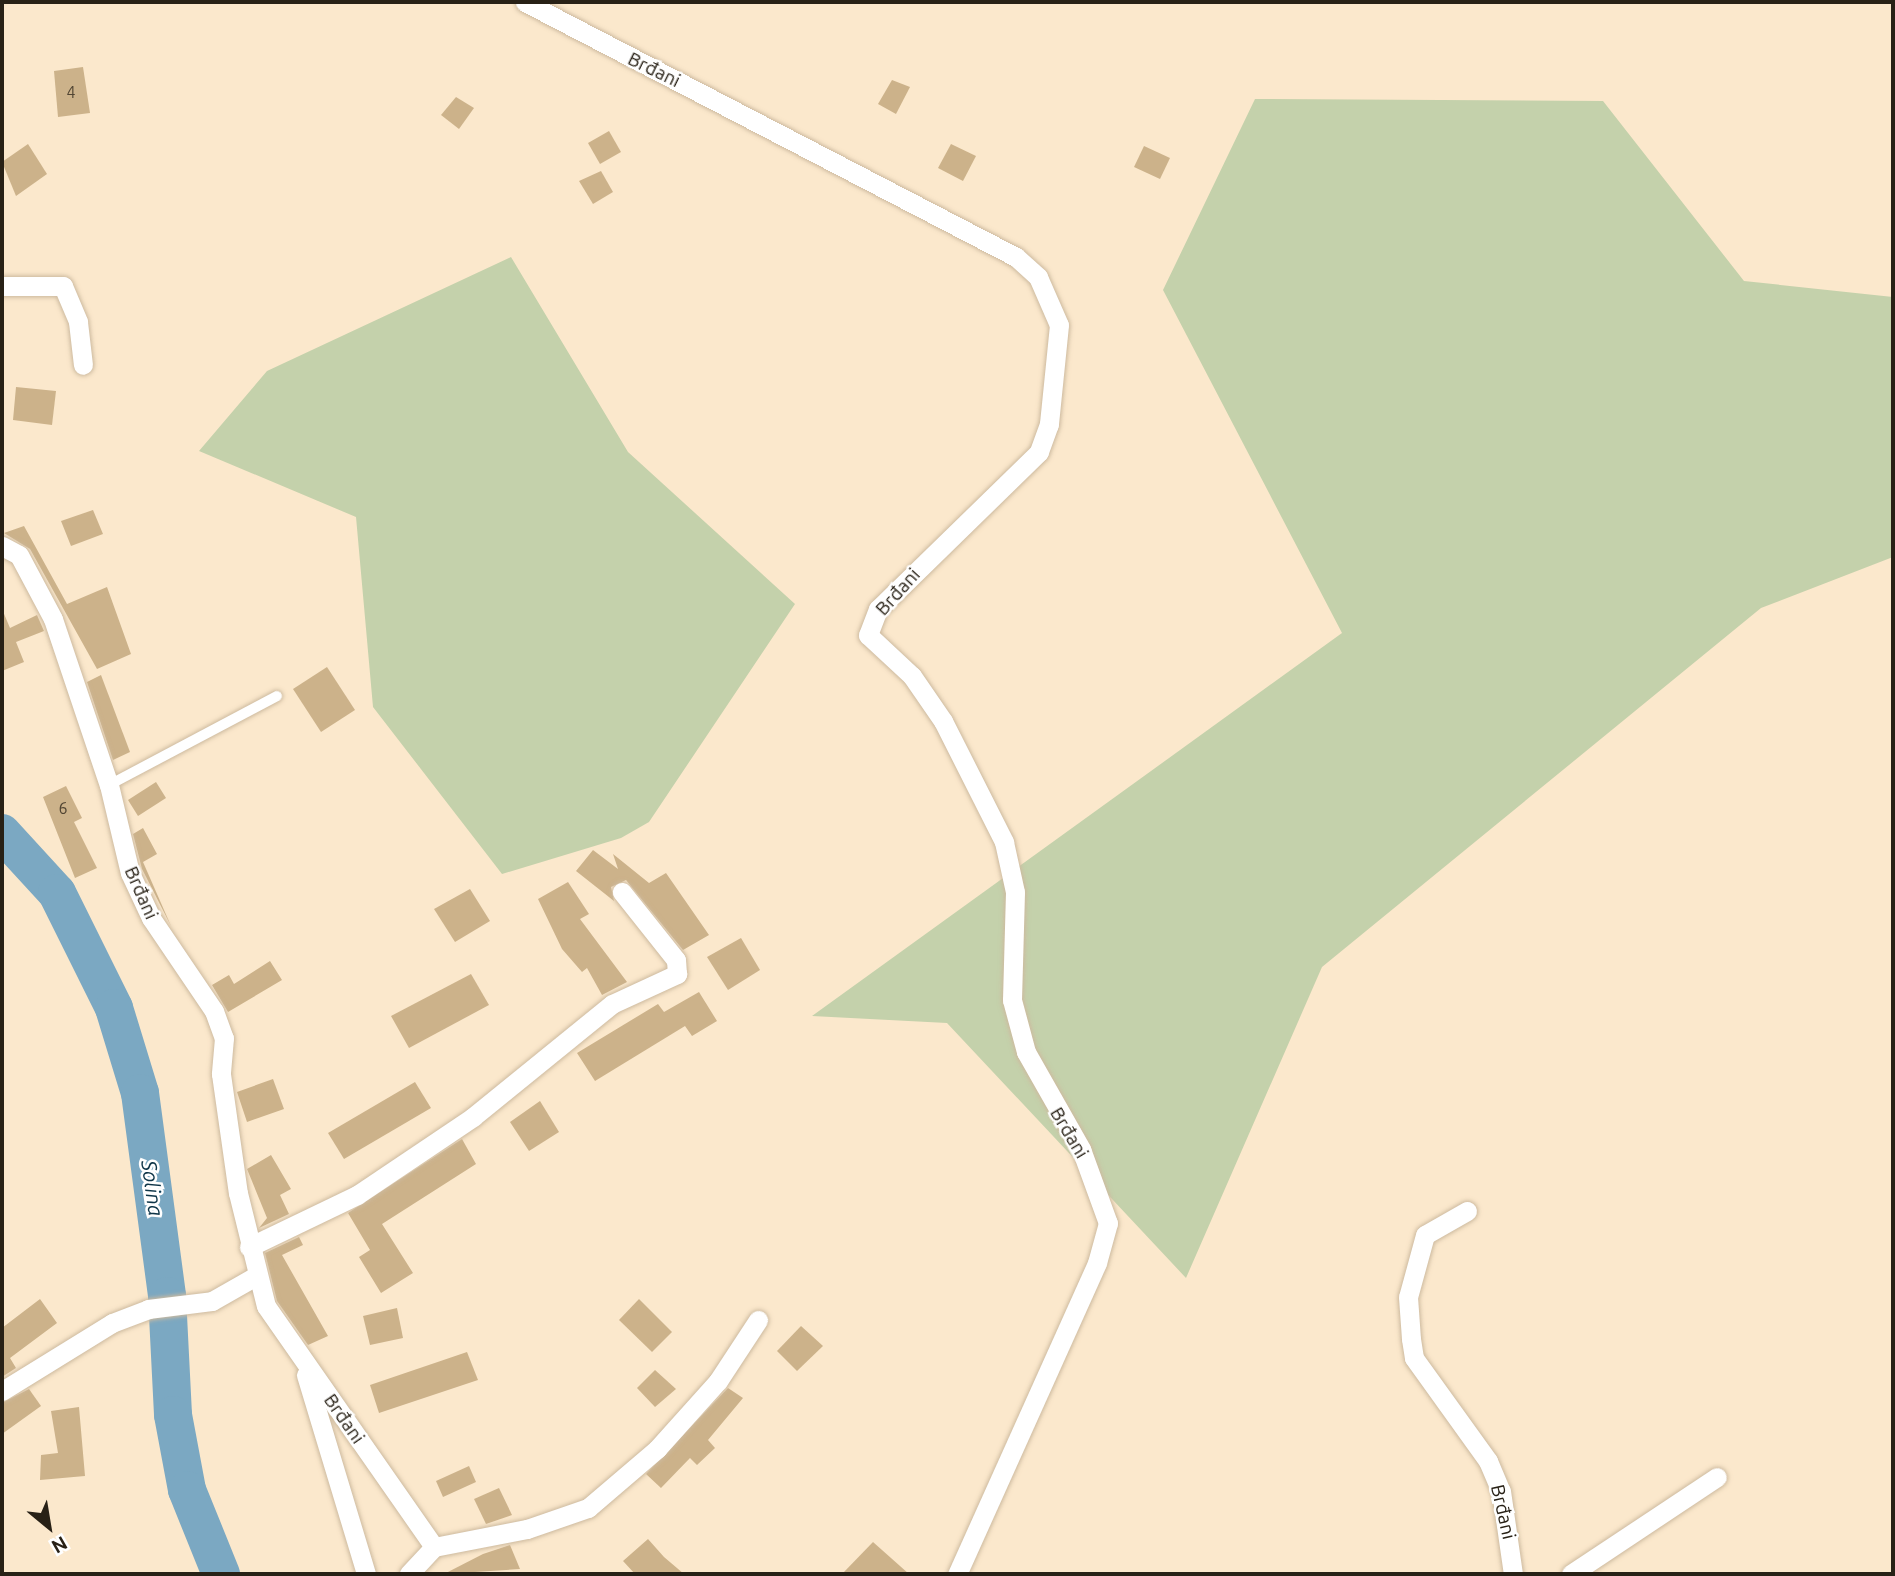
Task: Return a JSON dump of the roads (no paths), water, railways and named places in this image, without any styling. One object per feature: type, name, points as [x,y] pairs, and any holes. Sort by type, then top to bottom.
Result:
[{"type":"street","name":"Brđani","points":[[525,2],[1016,257],[1038,277],[1059,325],[1049,424],[1039,452],[878,609],[868,635],[912,676],[943,721],[1003,842],[1015,892],[1012,1000],[1026,1052],[1080,1149],[1108,1223],[1097,1263],[957,1574]]},
{"type":"street","points":[[2,286],[64,286],[78,322],[83,365]]},
{"type":"street","name":"Brđani","points":[[2,545],[19,555],[52,619],[109,785],[130,873],[157,929],[214,1011],[224,1038],[221,1074],[249,1247],[266,1306],[303,1367],[434,1547]]},
{"type":"street","points":[[249,1247],[357,1195],[473,1117],[611,1004],[677,974],[676,960],[622,892]]},
{"type":"street","name":"Brđani","points":[[1467,1211],[1434,1227],[1417,1253],[1408,1297],[1410,1339],[1414,1358],[1488,1461],[1501,1491],[1513,1574]]},
{"type":"street","points":[[2,1391],[112,1323],[148,1309],[212,1301],[256,1276]]},
{"type":"street","points":[[409,1574],[434,1547],[527,1529],[588,1508],[666,1439],[718,1381],[758,1320]]},
{"type":"street","name":"Brđani","points":[[303,1367],[366,1574]]},
{"type":"street","points":[[1571,1574],[1717,1477]]},
{"type":"lane","points":[[109,785],[277,696]]},
{"type":"waterway","name":"Solina","points":[[2,833],[57,893],[114,1008],[140,1093],[167,1296],[173,1415],[187,1490],[221,1574]]}]
